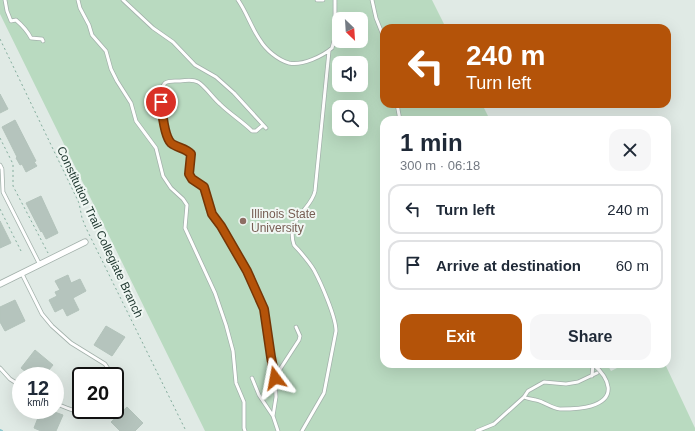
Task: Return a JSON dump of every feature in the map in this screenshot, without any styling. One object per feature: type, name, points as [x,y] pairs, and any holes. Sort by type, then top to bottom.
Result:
[{"type":"street","points":[[0,284],[85,242]]},
{"type":"lane","points":[[5,0],[11,21],[16,20],[26,28],[31,38],[42,39],[43,41]]},
{"type":"lane","points":[[78,0],[80,8],[89,24],[92,35],[106,51],[117,81],[131,103],[136,121],[156,148],[163,176],[171,188],[187,205],[185,228],[215,293],[233,351],[236,383],[244,402],[245,431]]},
{"type":"lane","points":[[123,0],[153,28],[173,42],[195,65],[216,77],[234,93],[266,128]]},
{"type":"lane","points":[[238,0],[261,42],[278,57],[290,63],[313,60],[329,51],[334,46],[335,0]]},
{"type":"lane","points":[[317,0],[322,0]]},
{"type":"lane","points":[[372,0],[380,28]]},
{"type":"lane","points":[[302,431],[324,392],[336,331],[333,315],[314,270],[294,245],[293,240],[294,228],[297,220],[301,212],[312,199],[315,192],[329,51]]},
{"type":"lane","points":[[263,125],[256,131],[252,132],[220,104],[199,82],[194,80],[170,81],[166,82],[163,86],[161,92],[161,102],[167,138],[191,154],[189,174],[192,179],[204,187],[212,214],[221,226],[247,271],[264,309],[275,378],[276,397],[273,416]]},
{"type":"lane","points":[[0,165],[2,169],[3,192],[40,265]]},
{"type":"lane","points":[[22,274],[42,314],[52,326],[71,343],[105,364],[107,367]]},
{"type":"lane","points":[[275,378],[299,340],[300,336],[296,327]]},
{"type":"lane","points":[[0,368],[12,380]]},
{"type":"lane","points":[[592,376],[593,368]]},
{"type":"lane","points":[[524,397],[538,400],[546,405],[558,409],[594,405],[604,399],[608,390],[607,379],[598,368]]},
{"type":"lane","points":[[477,431],[494,424],[524,397],[528,391],[544,382],[566,384],[578,382],[597,374]]},
{"type":"lane","points":[[252,378],[259,395],[273,416],[278,431]]},
{"type":"path","name":"Constitution Trail Collegiate Branch","points":[[0,39],[79,203],[86,228],[186,431]]},
{"type":"path","points":[[0,138],[13,164],[13,186],[51,259]]},
{"type":"path","points":[[0,209],[21,251]]},
{"type":"green space","name":"Illinois State University","points":[[0,0],[432,0],[444,24],[380,24],[380,108],[484,108],[488,116],[380,116],[380,368],[609,368],[611,371],[617,368],[667,368],[695,428],[695,431],[205,431],[0,14]]},
{"type":"building","points":[[0,94],[8,109],[0,113]]},
{"type":"building","points":[[15,120],[36,161],[34,162],[37,166],[26,172],[22,164],[20,165],[16,158],[17,157],[2,127]]},
{"type":"building","points":[[41,196],[58,233],[46,239],[26,203]]},
{"type":"building","points":[[0,221],[11,243],[0,248]]},
{"type":"building","points":[[68,275],[71,283],[80,279],[86,291],[73,298],[79,310],[67,316],[63,308],[55,312],[49,300],[57,296],[55,292],[60,290],[55,281]]},
{"type":"building","points":[[15,300],[25,321],[5,331],[0,322],[0,307]]},
{"type":"building","points":[[106,326],[125,337],[112,356],[94,345]]},
{"type":"building","points":[[35,350],[53,365],[51,367],[22,367]]},
{"type":"building","points":[[127,407],[143,423],[135,431],[120,431],[111,422],[114,419],[124,419],[124,410]]},
{"type":"building","points":[[38,419],[61,419],[56,431],[41,431],[34,428]]},
{"type":"place","name":"Illinois State University","points":[[243,221]]},
{"type":"route","points":[[161,102],[167,138],[191,154],[189,174],[192,179],[204,187],[212,214],[221,226],[247,271],[264,309],[275,378]]}]
